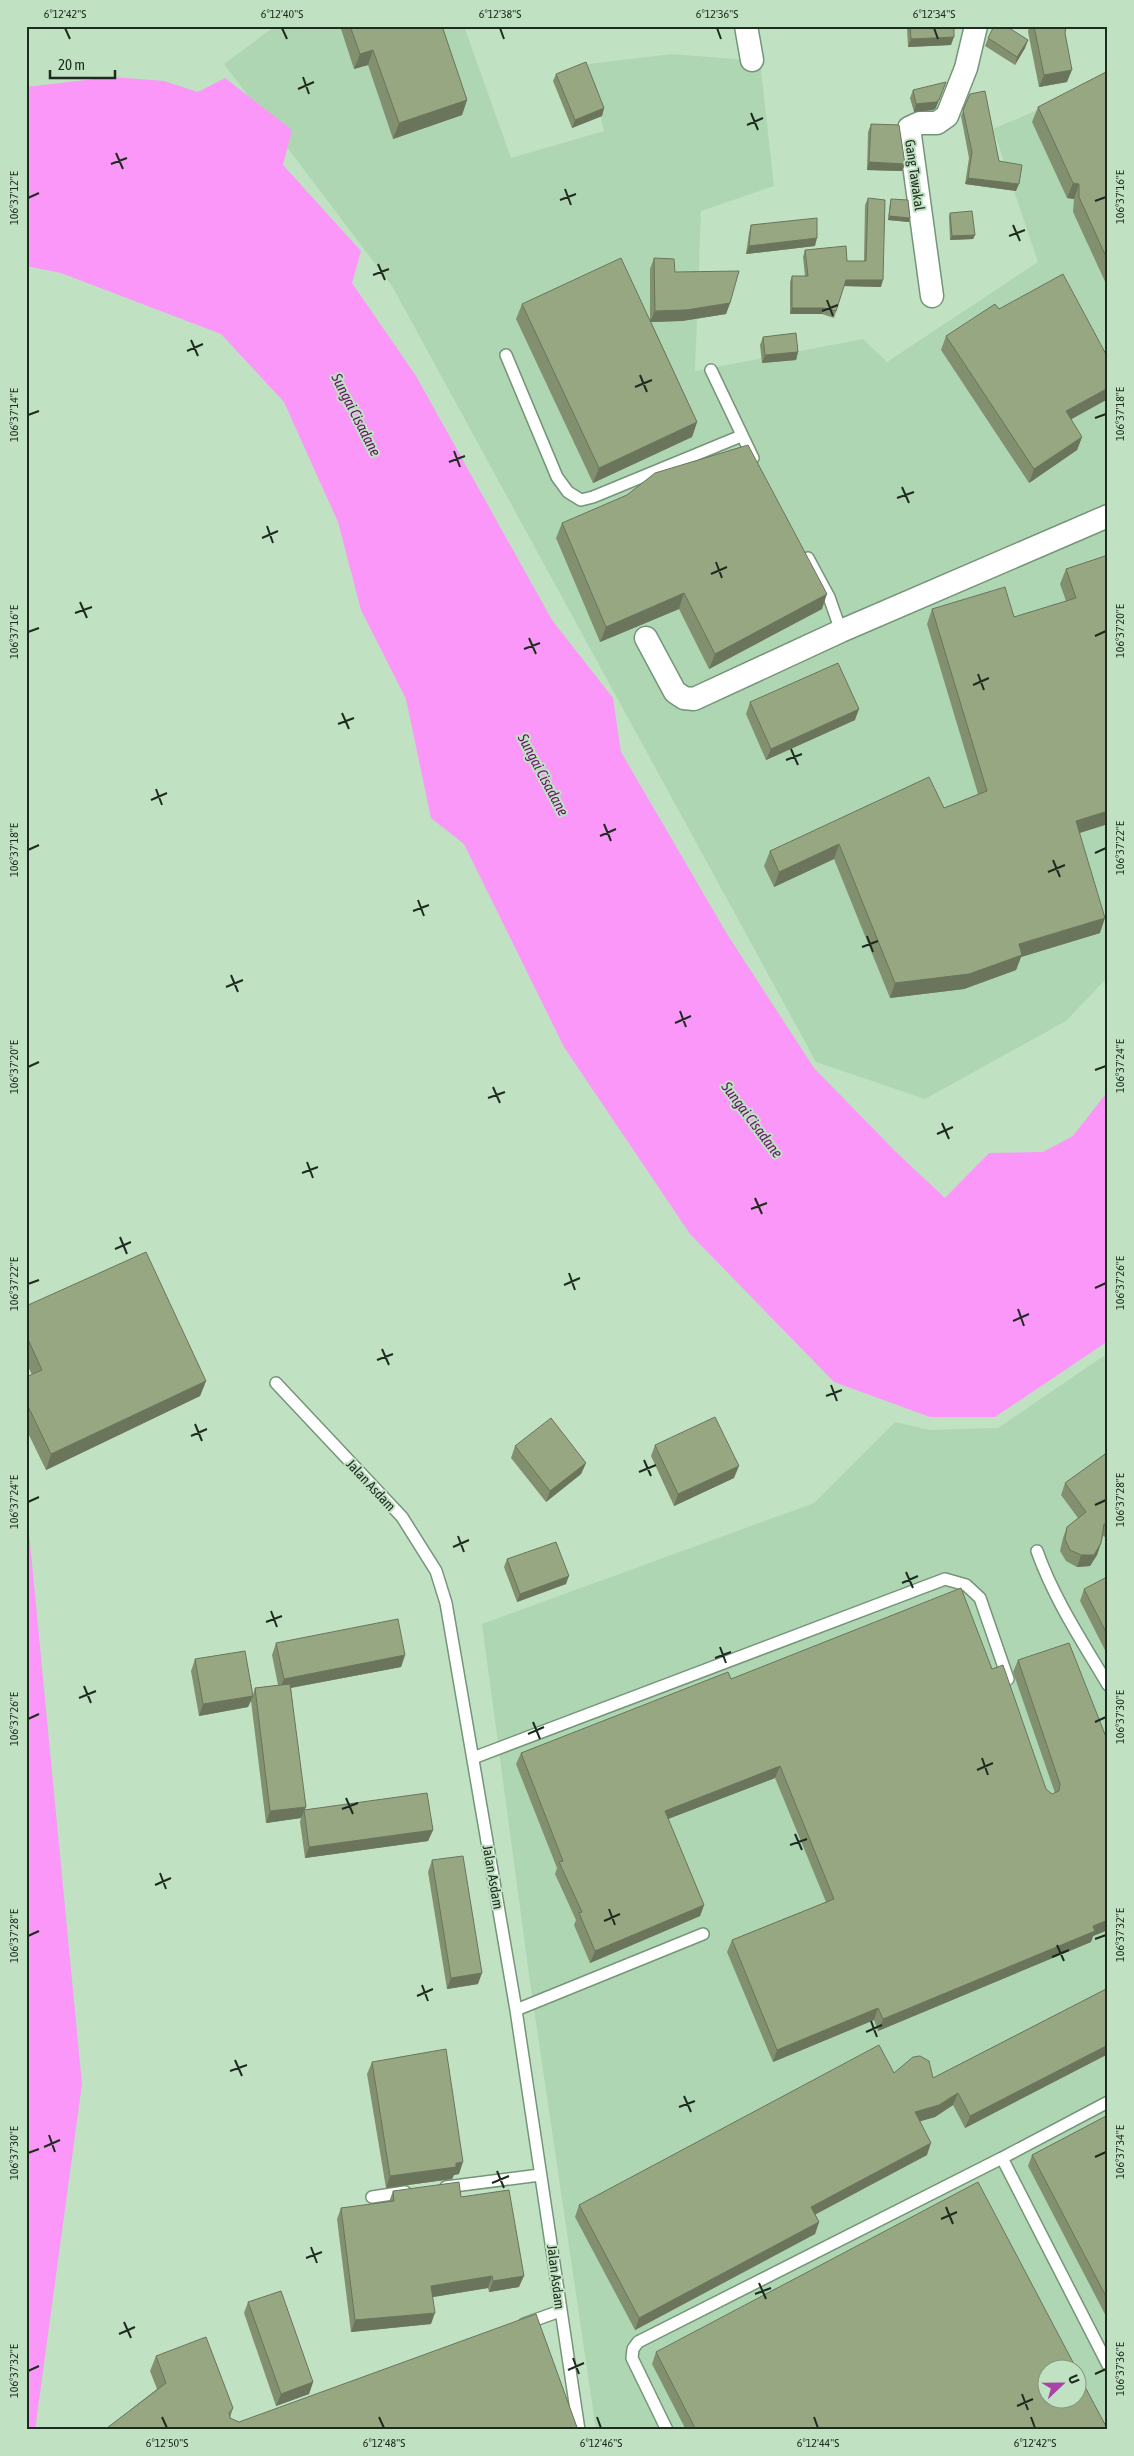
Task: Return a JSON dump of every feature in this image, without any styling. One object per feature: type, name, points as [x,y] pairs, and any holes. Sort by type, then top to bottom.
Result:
[{"type":"street","points":[[746,26],[752,60]]},
{"type":"street","name":"Gang Tawakal","points":[[932,296],[909,128],[920,123],[937,123],[947,116],[966,68],[976,26]]},
{"type":"street","points":[[646,638],[675,692],[684,698],[694,698],[841,631],[1108,516]]},
{"type":"lane","points":[[506,355],[557,477],[568,492],[581,500],[593,497],[741,436]]},
{"type":"lane","points":[[711,370],[741,436],[760,470]]},
{"type":"lane","points":[[801,546],[829,597],[841,631]]},
{"type":"lane","name":"Jalan Asdam","points":[[276,1383],[402,1517],[436,1571],[446,1603],[516,2010],[579,2430]]},
{"type":"lane","points":[[1037,1551],[1045,1572],[1067,1616],[1108,1685]]},
{"type":"lane","points":[[473,1758],[945,1579],[966,1585],[980,1598],[1011,1689]]},
{"type":"lane","points":[[516,2010],[703,1934]]},
{"type":"lane","points":[[667,2430],[632,2358],[633,2349],[638,2342],[1002,2158],[1108,2102]]},
{"type":"lane","points":[[1002,2158],[1108,2366]]},
{"type":"lane","points":[[437,2188],[540,2175]]},
{"type":"lane","points":[[372,2197],[419,2190]]},
{"type":"lane","points":[[513,2328],[560,2311]]},
{"type":"shaded area","points":[[275,26],[464,26],[511,158],[604,131],[588,64],[672,54],[760,61],[774,186],[701,211],[695,371],[863,339],[887,362],[1038,262],[993,129],[1108,80],[1108,977],[1066,1021],[925,1099],[816,1062],[392,286],[224,64]]},
{"type":"shaded area","points":[[1108,1353],[1108,2430],[596,2430],[529,1975],[482,1624],[814,1503],[895,1422],[930,1430],[998,1428]]},
{"type":"water","name":"Sungai Cisadane","points":[[112,77],[164,81],[198,92],[225,78],[292,130],[283,165],[361,251],[352,283],[416,376],[552,620],[613,698],[621,752],[727,934],[814,1068],[896,1152],[945,1198],[989,1153],[1043,1152],[1073,1136],[1108,1091],[1108,1341],[995,1417],[930,1417],[834,1382],[690,1234],[564,1047],[464,844],[431,818],[406,699],[361,610],[338,522],[284,402],[221,334],[61,273],[26,266],[26,87]]},
{"type":"water","points":[[26,1501],[82,2084],[35,2430],[26,2430]]},
{"type":"building","points":[[350,26],[442,26],[467,100],[399,123],[373,50],[360,54]]},
{"type":"building","points":[[910,26],[954,26],[954,37],[911,39]]},
{"type":"building","points":[[994,26],[1006,26],[1028,40],[1017,57],[988,38]]},
{"type":"building","points":[[1034,26],[1066,26],[1065,33],[1072,70],[1044,75]]},
{"type":"building","points":[[586,62],[604,108],[575,120],[556,74]]},
{"type":"building","points":[[1106,72],[1108,76],[1108,261],[1079,197],[1079,184],[1073,183],[1038,107]]},
{"type":"building","points":[[946,82],[939,100],[916,104],[913,90]]},
{"type":"building","points":[[985,91],[999,161],[1022,165],[1019,184],[968,178],[972,152],[963,110],[970,94]]},
{"type":"building","points":[[871,124],[899,125],[905,164],[869,162]]},
{"type":"building","points":[[868,198],[885,200],[883,280],[846,280],[836,311],[824,308],[792,308],[792,276],[808,276],[805,250],[846,246],[847,261],[866,261]]},
{"type":"building","points":[[891,199],[908,200],[910,218],[889,216]]},
{"type":"building","points":[[972,211],[975,235],[952,236],[950,213]]},
{"type":"building","points":[[817,218],[817,238],[749,246],[751,225]]},
{"type":"building","points":[[621,258],[697,422],[599,468],[522,304]]},
{"type":"building","points":[[654,258],[674,259],[675,272],[739,271],[730,303],[686,310],[655,311]]},
{"type":"building","points":[[1063,274],[1108,358],[1108,388],[1066,411],[1082,437],[1034,469],[946,336],[995,304],[999,309]]},
{"type":"building","points":[[796,333],[798,352],[765,355],[763,337]]},
{"type":"building","points":[[748,445],[827,594],[715,654],[684,593],[606,627],[562,523],[627,495],[655,473]]},
{"type":"building","points":[[1108,555],[1108,811],[1076,821],[1105,918],[1019,944],[1022,955],[969,974],[895,983],[839,844],[779,872],[770,851],[929,777],[944,808],[987,791],[932,609],[1005,587],[1014,617],[1076,598],[1066,569]]},
{"type":"building","points":[[838,663],[859,709],[771,749],[750,702]]},
{"type":"building","points":[[146,1252],[206,1381],[51,1454],[26,1402],[26,1377],[42,1370],[26,1335],[26,1306]]},
{"type":"building","points":[[715,1417],[739,1466],[678,1494],[655,1445]]},
{"type":"building","points":[[551,1418],[586,1463],[550,1491],[515,1446]]},
{"type":"building","points":[[1108,1452],[1108,1525],[1104,1524],[1101,1543],[1094,1555],[1081,1555],[1070,1550],[1065,1539],[1067,1527],[1086,1512],[1065,1483]]},
{"type":"building","points":[[556,1542],[569,1576],[520,1594],[507,1559]]},
{"type":"building","points":[[1105,1578],[1108,1583],[1108,1636],[1084,1589]]},
{"type":"building","points":[[961,1588],[992,1669],[1003,1665],[1046,1789],[1052,1794],[1059,1791],[1060,1784],[1018,1660],[1069,1643],[1108,1742],[1108,1920],[1093,1926],[1095,1931],[883,2019],[878,2008],[777,2050],[732,1940],[834,1899],[780,1766],[665,1811],[704,1905],[595,1951],[579,1913],[582,1912],[559,1862],[563,1861],[521,1753],[728,1672],[731,1679]]},
{"type":"building","points":[[398,1619],[405,1655],[284,1679],[276,1643]]},
{"type":"building","points":[[245,1651],[253,1696],[203,1704],[195,1659]]},
{"type":"building","points":[[290,1684],[306,1807],[270,1811],[255,1688]]},
{"type":"building","points":[[427,1793],[433,1830],[309,1847],[304,1810]]},
{"type":"building","points":[[463,1856],[482,1973],[451,1978],[432,1860]]},
{"type":"building","points":[[1108,1988],[1108,2045],[970,2116],[958,2093],[939,2105],[915,2112],[931,2143],[811,2207],[819,2222],[639,2318],[579,2205],[879,2045],[894,2073],[913,2057],[920,2056],[929,2061],[933,2078]]},
{"type":"building","points":[[446,2049],[463,2162],[456,2163],[456,2167],[390,2176],[372,2062]]},
{"type":"building","points":[[1108,2115],[1108,2300],[1032,2155]]},
{"type":"building","points":[[459,2182],[461,2197],[509,2190],[524,2276],[493,2281],[492,2276],[431,2286],[435,2313],[355,2320],[341,2208],[394,2201],[393,2191]]},
{"type":"building","points":[[978,2182],[1071,2358],[1036,2358],[1036,2408],[1086,2408],[1086,2389],[1108,2430],[696,2430],[656,2352]]},
{"type":"building","points":[[281,2291],[313,2382],[281,2394],[248,2302]]},
{"type":"building","points":[[536,2314],[578,2430],[109,2430],[107,2428],[166,2383],[156,2356],[206,2337],[233,2408],[229,2413],[230,2418],[239,2422]]}]
